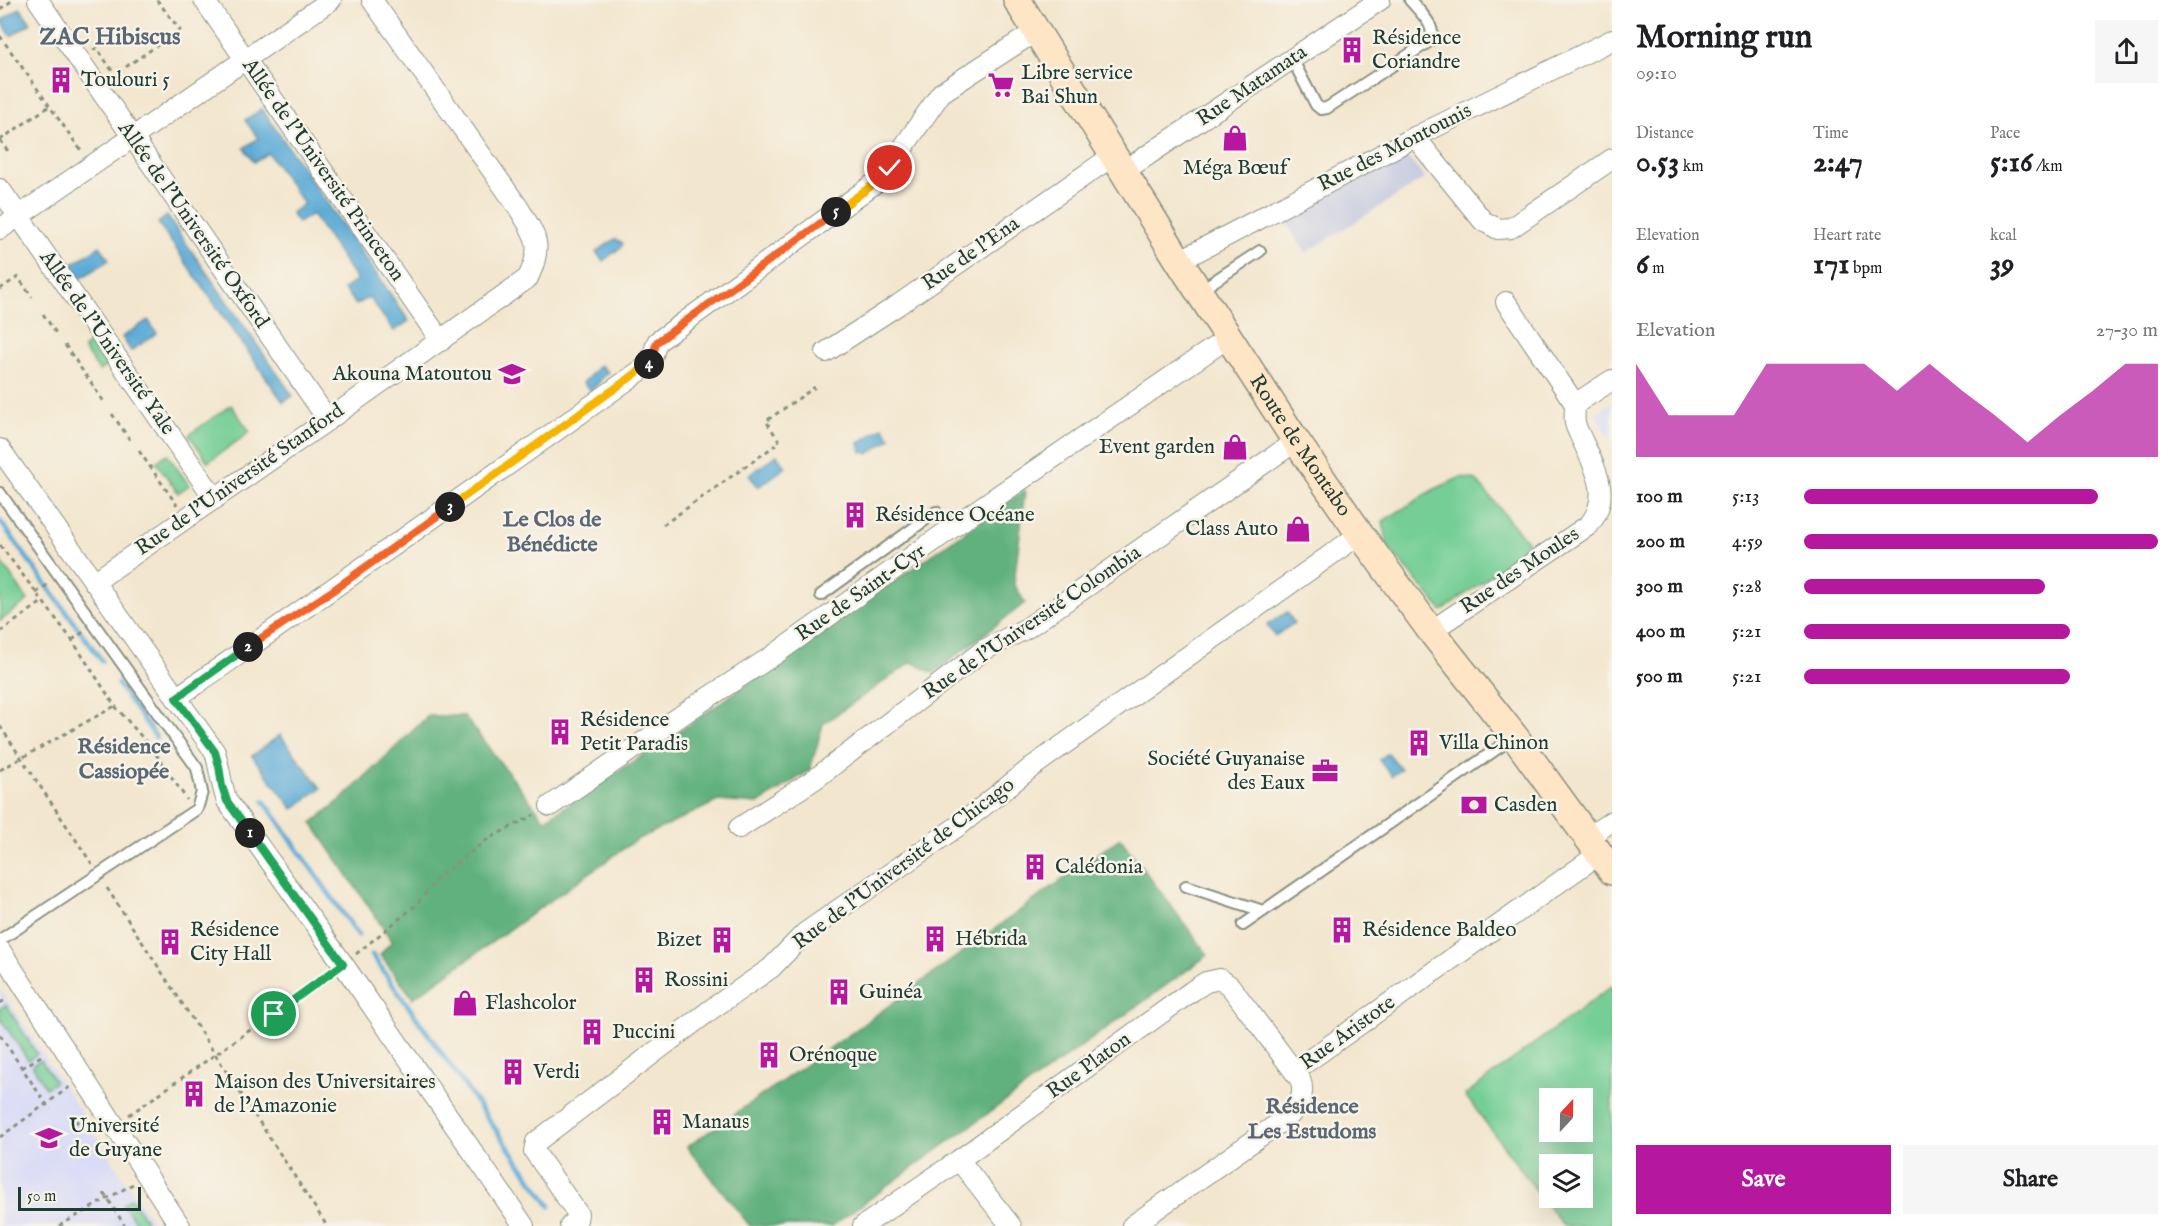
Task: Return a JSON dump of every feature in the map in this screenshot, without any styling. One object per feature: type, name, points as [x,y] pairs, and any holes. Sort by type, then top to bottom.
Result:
[{"type":"main road","name":"Route de Montabo","points":[[1028,10],[1179,261],[1296,441],[1431,631],[1514,736],[1599,854]]},
{"type":"street","name":"Allée de l'Université Oxford","points":[[38,0],[328,420]]},
{"type":"street","name":"Allée de l'Université Princeton","points":[[204,0],[441,341]]},
{"type":"street","points":[[0,229],[331,0]]},
{"type":"street","name":"Rue de l'Université Stanford","points":[[94,582],[528,278],[537,258],[536,237],[518,207],[372,0]]},
{"type":"street","name":"Rue Matamata","points":[[1119,163],[1292,59],[1380,0]]},
{"type":"street","points":[[176,698],[266,634],[332,591],[650,364],[657,342],[882,178],[940,93],[1028,10]]},
{"type":"street","name":"Rue des Montounis","points":[[1179,261],[1414,137],[1612,40]]},
{"type":"street","points":[[1414,137],[1483,221],[1498,229],[1511,228],[1612,159]]},
{"type":"street","name":"Rue de l'Ena","points":[[825,351],[1119,163]]},
{"type":"street","name":"Allée de l'Université Yale","points":[[0,189],[215,499]]},
{"type":"street","name":"Rue des Moules","points":[[1431,631],[1589,525],[1598,516],[1601,508],[1604,491],[1575,423],[1575,404],[1506,302]]},
{"type":"street","name":"Rue de Saint-Cyr","points":[[550,806],[698,704],[774,655],[1229,337]]},
{"type":"street","points":[[1575,404],[1612,380]]},
{"type":"street","name":"Rue de l'Université Colombia","points":[[739,828],[814,779],[984,650],[1027,628],[1296,441]]},
{"type":"street","points":[[0,449],[215,752],[227,801],[349,959],[524,1226]]},
{"type":"street","name":"Rue de l’Université de Chicago","points":[[570,1226],[577,1220],[578,1214],[534,1151],[536,1142],[713,1008],[771,968],[805,933],[961,824],[1032,767],[1360,534]]},
{"type":"street","name":"Rue Aristote","points":[[1132,1226],[1289,1116],[1299,1104],[1303,1092],[1300,1079],[1294,1071],[1599,854],[1612,821]]},
{"type":"street","points":[[0,950],[180,1226]]},
{"type":"street","name":"Rue Platon","points":[[863,1226],[959,1160],[1192,991],[1214,979],[1230,986],[1294,1071]]},
{"type":"street","points":[[959,1160],[1011,1226]]},
{"type":"lane","points":[[1292,59],[1316,105],[1321,109],[1327,108],[1430,41],[1433,36],[1432,29],[1410,0]]},
{"type":"lane","points":[[1199,291],[1260,251]]},
{"type":"lane","points":[[0,493],[197,768],[201,792],[197,808],[0,940]]},
{"type":"lane","points":[[820,595],[936,512]]},
{"type":"lane","points":[[910,529],[924,548]]},
{"type":"lane","points":[[1243,925],[1514,736]]},
{"type":"lane","points":[[1186,886],[1263,911]]},
{"type":"path","points":[[0,9],[13,0]]},
{"type":"path","points":[[97,85],[180,30],[157,0]]},
{"type":"path","points":[[0,36],[84,155]]},
{"type":"path","points":[[10,154],[0,140],[49,106]]},
{"type":"path","points":[[0,289],[18,277],[32,297]]},
{"type":"path","points":[[43,314],[58,336]]},
{"type":"path","points":[[65,345],[104,402]]},
{"type":"path","points":[[663,525],[780,442],[765,421],[815,387]]},
{"type":"path","points":[[112,414],[130,440]]},
{"type":"path","points":[[139,451],[180,509]]},
{"type":"path","points":[[0,545],[72,640],[115,706],[154,751],[189,804]]},
{"type":"path","points":[[35,593],[54,580]]},
{"type":"path","points":[[0,632],[42,602]]},
{"type":"path","points":[[72,640],[89,628]]},
{"type":"path","points":[[0,770],[115,706]]},
{"type":"path","points":[[0,726],[92,865]]},
{"type":"path","points":[[122,1119],[349,959],[414,907],[441,874],[488,839],[550,806]]},
{"type":"path","points":[[107,888],[327,1226]]},
{"type":"path","points":[[0,1003],[5,1000]]},
{"type":"path","points":[[0,1035],[50,1110]]},
{"type":"path","points":[[22,1068],[41,1056]]},
{"type":"path","points":[[0,1137],[77,1082]]},
{"type":"path","points":[[75,1123],[82,1118]]},
{"type":"path","points":[[59,1226],[140,1179]]},
{"type":"path","points":[[104,1193],[125,1226]]},
{"type":"path","points":[[146,1226],[151,1223]]},
{"type":"shaded area","points":[[1402,151],[1425,178],[1306,253],[1283,218]]},
{"type":"shaded area","points":[[1612,403],[1612,440],[1595,413]]},
{"type":"shaded area","name":"Université de Guyane","points":[[0,988],[59,1079],[155,1226],[0,1226]]},
{"type":"green space","points":[[96,339],[112,362],[99,371],[83,348]]},
{"type":"green space","points":[[231,405],[250,432],[208,462],[189,435]]},
{"type":"green space","points":[[167,454],[189,485],[178,493],[156,462]]},
{"type":"green space","points":[[1461,477],[1476,480],[1531,546],[1442,611],[1387,545],[1383,521],[1433,490]]},
{"type":"green space","points":[[1025,490],[1014,584],[1025,603],[933,673],[912,662],[823,724],[810,770],[758,804],[718,801],[636,840],[413,998],[380,955],[392,941],[312,823],[343,798],[428,716],[464,716],[545,820],[687,726]]},
{"type":"green space","points":[[0,560],[28,600],[0,621]]},
{"type":"green space","points":[[1120,838],[1208,955],[832,1226],[750,1226],[687,1147],[843,1039]]},
{"type":"green space","points":[[1612,986],[1612,1226],[1563,1226],[1550,1208],[1593,1208],[1593,1154],[1539,1154],[1539,1194],[1465,1095]]},
{"type":"green space","points":[[6,1005],[37,1054],[28,1060],[0,1018],[0,1008]]},
{"type":"green space","points":[[41,1060],[55,1082],[46,1088],[32,1065]]},
{"type":"green space","points":[[131,1198],[146,1220],[138,1226],[123,1204]]},
{"type":"water","points":[[20,8],[31,23],[11,36],[1,21]]},
{"type":"water","points":[[262,109],[409,321],[394,331],[369,297],[356,305],[344,289],[357,280],[312,214],[298,223],[291,213],[304,204],[268,153],[254,162],[244,148],[258,138],[245,120]]},
{"type":"water","points":[[167,216],[293,396],[283,402],[158,223]]},
{"type":"water","points":[[615,239],[623,243],[621,247],[603,261],[596,252]]},
{"type":"water","points":[[100,246],[109,260],[80,279],[71,265]]},
{"type":"water","points":[[148,320],[157,333],[131,351],[122,337]]},
{"type":"water","points":[[600,365],[608,372],[591,391],[583,383]]},
{"type":"water","points":[[883,427],[891,438],[868,454],[861,452],[859,443]]},
{"type":"water","points":[[777,455],[786,467],[758,487],[749,475]]},
{"type":"water","points":[[1287,612],[1294,623],[1275,636],[1267,625]]},
{"type":"water","points":[[280,735],[321,788],[293,809],[252,756]]},
{"type":"water","points":[[1388,753],[1401,769],[1392,776],[1379,760]]},
{"type":"waterway","points":[[0,521],[102,661]]},
{"type":"waterway","points":[[118,684],[156,737]]},
{"type":"waterway","points":[[264,801],[358,935]]},
{"type":"waterway","points":[[372,955],[550,1206]]},
{"type":"place","name":"Résidence Coriandre","points":[[1352,50]]},
{"type":"place","name":"Toulouri 5","points":[[61,80]]},
{"type":"place","name":"Libre service Bai Shun","points":[[1001,85]]},
{"type":"place","name":"Méga Bœuf","points":[[1235,138]]},
{"type":"place","name":"Akouna Matoutou","points":[[512,374]]},
{"type":"place","name":"Event garden","points":[[1235,447]]},
{"type":"place","name":"Résidence Océane","points":[[855,515]]},
{"type":"place","name":"Class Auto","points":[[1298,529]]},
{"type":"place","name":"Résidence Petit Paradis","points":[[560,732]]},
{"type":"place","name":"Villa Chinon","points":[[1419,743]]},
{"type":"place","name":"Société Guyanaise des Eaux","points":[[1325,771]]},
{"type":"place","name":"Casden","points":[[1474,805]]},
{"type":"place","name":"Calédonia","points":[[1035,867]]},
{"type":"place","name":"Résidence Baldeo","points":[[1342,930]]},
{"type":"place","name":"Hébrida","points":[[935,939]]},
{"type":"place","name":"Bizet","points":[[722,940]]},
{"type":"place","name":"Résidence City Hall","points":[[170,942]]},
{"type":"place","name":"Rossini","points":[[644,980]]},
{"type":"place","name":"Guinéa","points":[[839,992]]},
{"type":"place","name":"Flashcolor","points":[[465,1003]]},
{"type":"place","name":"Puccini","points":[[592,1032]]},
{"type":"place","name":"Orénoque","points":[[769,1055]]},
{"type":"place","name":"Verdi","points":[[513,1072]]},
{"type":"place","name":"Maison des Universitaires de l'Amazonie","points":[[194,1094]]},
{"type":"place","name":"Manaus","points":[[662,1122]]},
{"type":"place","name":"Université de Guyane","points":[[49,1138]]},
{"type":"district","name":"ZAC Hibiscus","points":[[110,37]]},
{"type":"district","name":"Le Clos de Bénédicte","points":[[552,532]]},
{"type":"district","name":"Résidence Cassiopée","points":[[124,760]]},
{"type":"district","name":"Résidence Les Estudoms","points":[[1312,1120]]},
{"type":"route","points":[[274,1014],[343,964],[227,801],[215,752],[176,698],[266,634],[332,591],[650,364],[657,342],[882,178],[890,168]]}]
